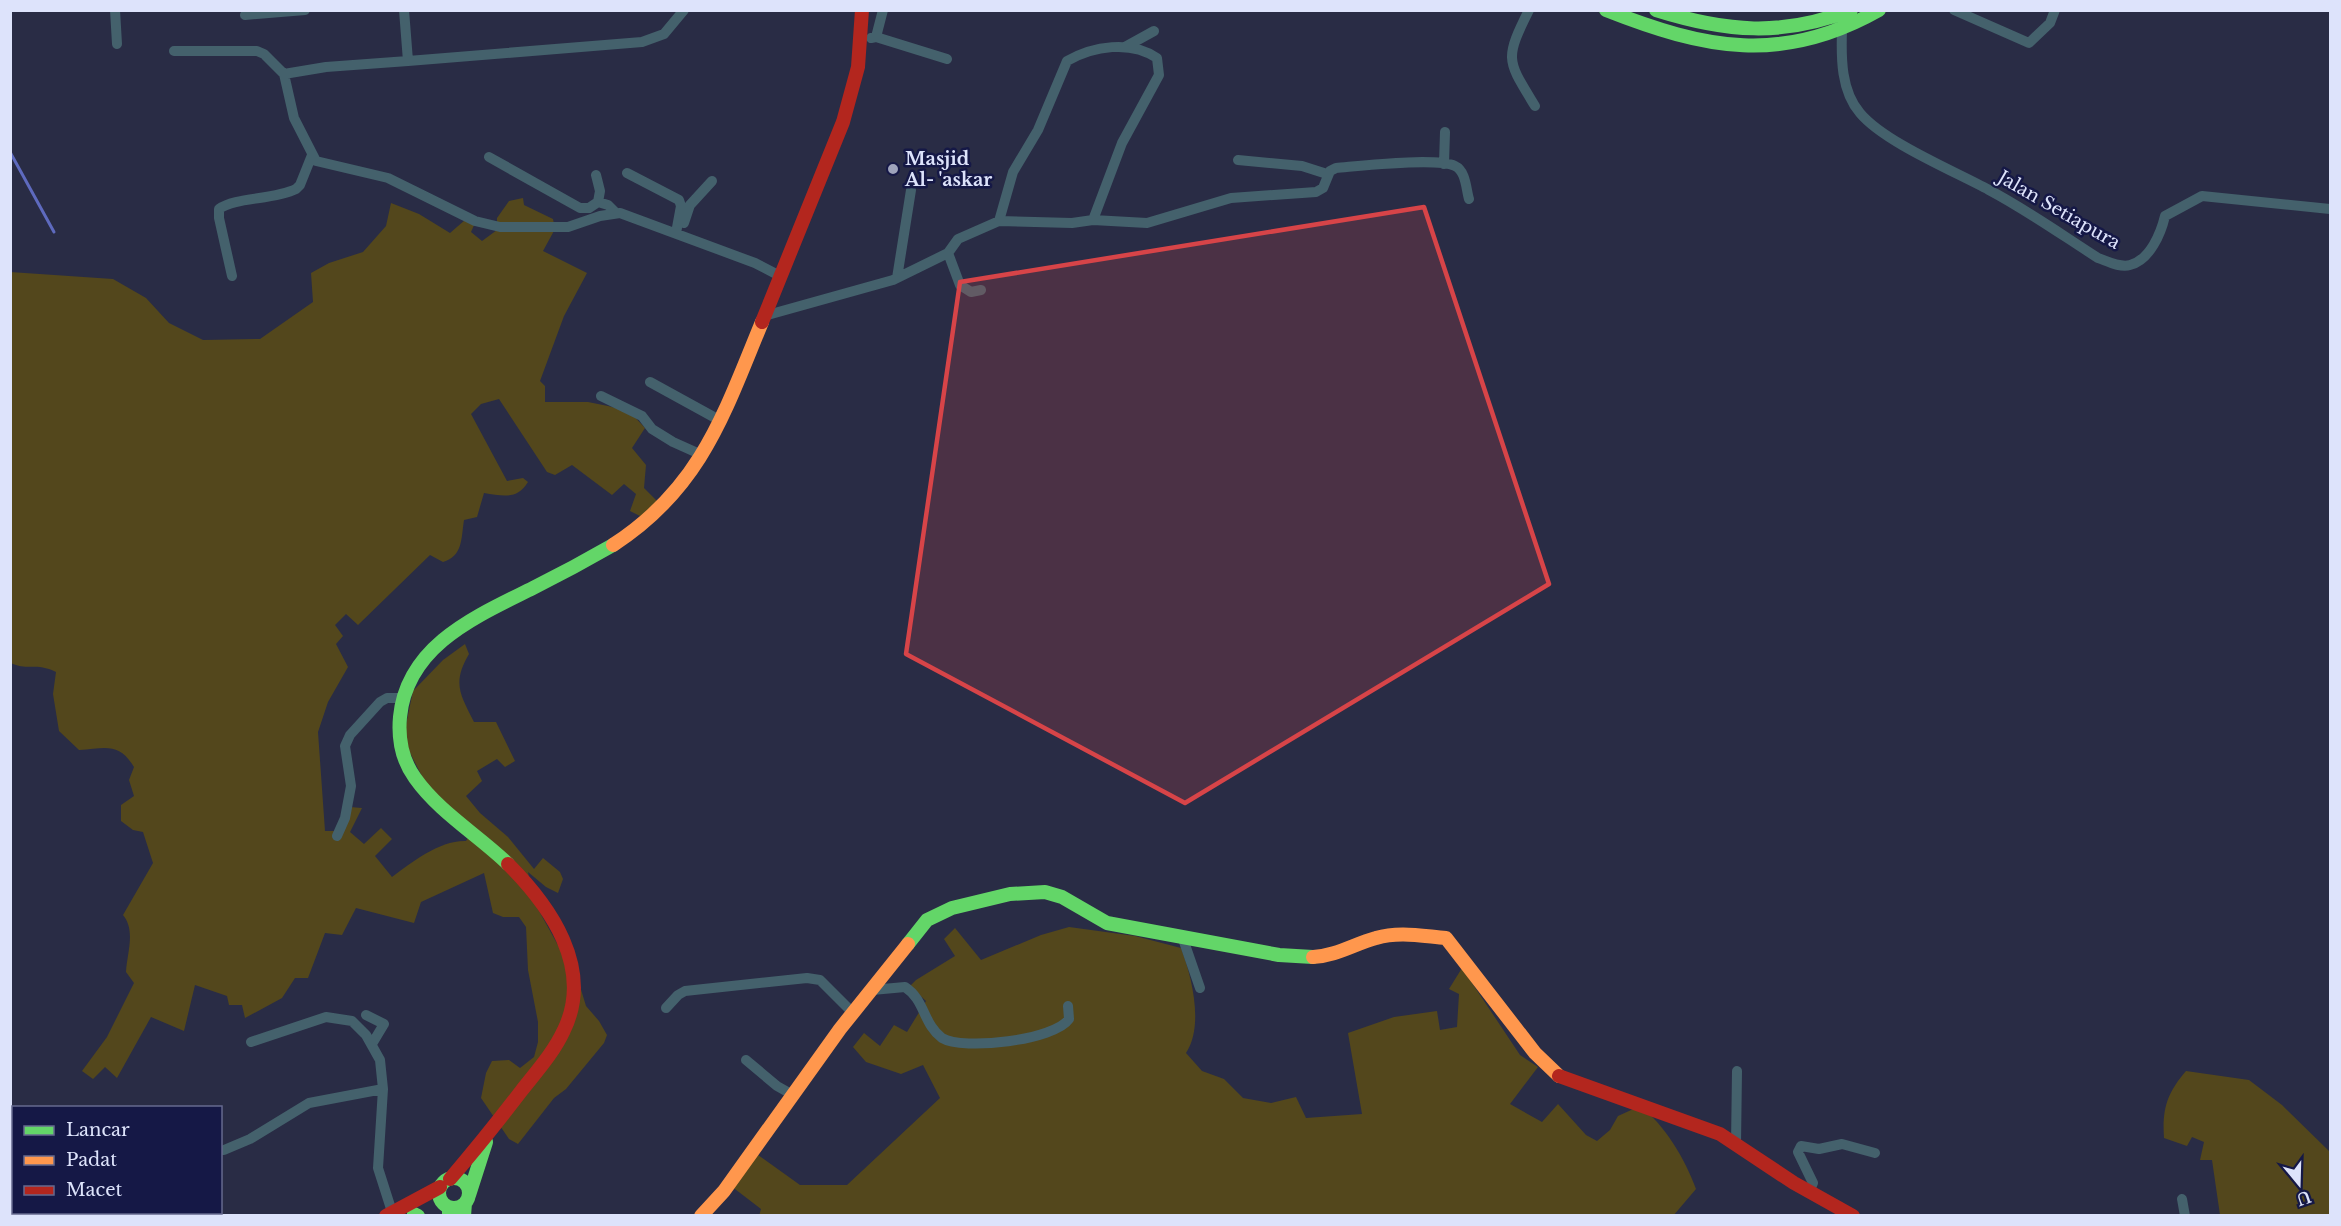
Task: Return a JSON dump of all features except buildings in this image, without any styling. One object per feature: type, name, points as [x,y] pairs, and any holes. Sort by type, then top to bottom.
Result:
[{"type":"main road","points":[[448,1210],[439,1196],[445,1183],[489,1134],[553,1048],[570,1017],[573,977],[569,952],[550,911],[526,880],[431,797],[409,769],[399,733],[399,716],[404,698],[416,669],[431,649],[450,633],[622,538],[665,504],[687,479],[721,421],[846,115],[870,39],[862,10]]},
{"type":"main road","points":[[1606,10],[1665,31],[1750,47],[1780,47],[1842,30],[1879,10]]},
{"type":"main road","points":[[1656,10],[1690,22],[1723,29],[1757,31],[1827,21],[1847,12]]},
{"type":"main road","name":"Jalan Setiapura","points":[[1842,30],[1847,12]]},
{"type":"main road","points":[[701,1215],[724,1191],[853,1013],[914,934],[936,913],[1019,893],[1053,893],[1092,919],[1279,955],[1328,956],[1374,938],[1397,933],[1446,938],[1534,1053],[1562,1079],[1581,1088],[1720,1134],[1809,1192],[1852,1215]]},
{"type":"main road","points":[[466,1205],[489,1134]]},
{"type":"main road","points":[[390,1214],[445,1183],[464,1182],[466,1205]]},
{"type":"main road","points":[[413,1215],[466,1205]]},
{"type":"street","points":[[115,10],[117,44]]},
{"type":"street","points":[[244,15],[305,10]]},
{"type":"street","points":[[404,10],[408,61]]},
{"type":"street","points":[[284,74],[326,67],[642,42],[664,34],[684,10]]},
{"type":"street","points":[[883,10],[870,39],[947,59]]},
{"type":"street","points":[[1529,10],[1511,55],[1511,63],[1535,106]]},
{"type":"street","points":[[1954,10],[2029,43],[2050,23],[2055,10]]},
{"type":"street","name":"Jalan Setiapura","points":[[1842,30],[1843,72],[1849,93],[1859,112],[1878,130],[1992,191],[2098,258],[2117,265],[2130,265],[2142,257],[2161,233],[2164,216],[2202,196],[2331,209]]},
{"type":"street","points":[[1124,47],[1154,31]]},
{"type":"street","points":[[999,221],[1013,172],[1038,130],[1067,61],[1089,52],[1138,47],[1157,58],[1160,75],[1117,154],[1093,220]]},
{"type":"street","points":[[174,51],[257,51],[264,54],[284,74],[294,118],[312,155],[324,164],[353,168],[388,178],[474,221],[500,227],[568,227],[615,212]]},
{"type":"street","points":[[1444,164],[1445,132]]},
{"type":"street","points":[[232,276],[219,209],[228,203],[261,200],[296,189],[300,185],[312,155]]},
{"type":"street","points":[[489,158],[580,208],[589,208],[598,202],[600,191],[596,175]]},
{"type":"street","points":[[1238,160],[1302,166],[1327,174]]},
{"type":"street","points":[[764,316],[897,278],[948,253],[958,239],[999,221],[1072,223],[1093,220],[1147,223],[1231,198],[1316,192],[1323,188],[1327,174],[1336,168],[1363,166],[1444,164],[1455,166],[1462,172],[1469,199]]},
{"type":"street","points":[[627,173],[680,200],[678,234]]},
{"type":"street","points":[[678,234],[690,205],[699,199],[712,181]]},
{"type":"street","points":[[897,278],[911,190]]},
{"type":"street","points":[[598,202],[608,205],[615,212],[678,234],[780,276]]},
{"type":"street","points":[[948,253],[960,285],[971,292],[981,290]]},
{"type":"street","points":[[650,382],[721,421]]},
{"type":"street","points":[[601,396],[642,416],[652,429],[673,442],[702,455]]},
{"type":"street","points":[[337,836],[345,818],[351,786],[345,746],[350,735],[380,702],[387,698],[404,698]]},
{"type":"street","points":[[1182,936],[1200,988]]},
{"type":"street","points":[[666,1008],[678,995],[685,992],[807,978],[820,980],[853,1013]]},
{"type":"street","points":[[872,990],[905,987],[921,1002],[929,1025],[942,1037],[954,1043],[1020,1039],[1055,1030],[1065,1025],[1069,1019],[1068,1006]]},
{"type":"street","points":[[366,1015],[384,1024],[372,1044]]},
{"type":"street","points":[[251,1042],[326,1017],[352,1022],[372,1044],[380,1060],[383,1089],[378,1168],[390,1214]]},
{"type":"street","points":[[746,1060],[777,1086],[793,1095]]},
{"type":"street","points":[[1736,1144],[1737,1071]]},
{"type":"street","points":[[224,1150],[250,1139],[309,1103],[383,1089]]},
{"type":"street","points":[[1809,1192],[1813,1183],[1800,1159],[1798,1152],[1801,1146],[1819,1149],[1842,1144],[1875,1153]]},
{"type":"street","points":[[2182,1199],[2185,1215]]},
{"type":"highlighted area","points":[[1424,207],[1549,584],[1185,803],[906,654],[960,282]]},
{"type":"shaded area","points":[[523,198],[524,205],[553,219],[555,229],[543,251],[587,273],[564,316],[540,381],[545,386],[545,402],[588,402],[630,412],[645,428],[632,448],[646,465],[644,488],[660,504],[644,518],[630,511],[636,494],[624,484],[612,495],[572,465],[555,475],[547,472],[499,399],[481,404],[471,414],[507,481],[523,478],[528,482],[524,488],[514,494],[503,496],[484,493],[477,517],[464,520],[460,546],[454,556],[443,562],[430,555],[358,625],[346,614],[335,625],[343,636],[336,644],[348,667],[328,702],[318,732],[325,831],[342,831],[350,807],[362,808],[350,832],[364,844],[381,828],[392,839],[375,856],[392,877],[436,848],[466,841],[473,830],[432,796],[403,739],[413,691],[443,660],[465,644],[469,654],[459,681],[465,704],[474,722],[496,722],[515,761],[505,767],[497,759],[477,771],[482,781],[466,796],[480,813],[508,837],[534,869],[543,858],[560,872],[563,879],[558,893],[546,887],[528,872],[534,902],[579,983],[586,1006],[607,1035],[604,1043],[566,1089],[554,1098],[518,1144],[509,1139],[481,1098],[486,1073],[492,1061],[509,1060],[520,1068],[534,1057],[538,1042],[538,1022],[528,970],[526,927],[519,917],[503,917],[493,913],[484,873],[421,902],[414,923],[356,908],[342,935],[325,933],[308,978],[295,978],[282,998],[245,1018],[242,1005],[229,1005],[227,996],[195,985],[184,1031],[151,1017],[117,1078],[105,1067],[93,1079],[82,1071],[107,1037],[134,983],[126,972],[130,935],[123,915],[153,863],[143,832],[133,830],[121,821],[121,805],[134,796],[129,780],[134,767],[123,754],[111,748],[79,750],[59,731],[53,694],[56,672],[11,663],[10,272],[113,279],[146,298],[169,323],[203,340],[260,339],[313,302],[311,273],[329,263],[363,252],[386,226],[391,203],[419,214],[450,233],[465,220],[475,223],[471,232],[482,241],[497,230],[497,218],[509,201]]},
{"type":"shaded area","points":[[1069,927],[1135,936],[1181,948],[1192,987],[1195,1016],[1191,1042],[1186,1053],[1202,1071],[1224,1079],[1243,1098],[1271,1103],[1296,1097],[1306,1118],[1362,1114],[1348,1033],[1394,1017],[1437,1011],[1440,1030],[1457,1027],[1459,994],[1449,989],[1462,968],[1520,1055],[1538,1067],[1510,1104],[1542,1122],[1558,1104],[1586,1135],[1597,1141],[1610,1130],[1618,1116],[1640,1106],[1658,1123],[1673,1143],[1696,1189],[1673,1216],[759,1216],[761,1209],[731,1186],[758,1155],[800,1185],[847,1185],[940,1098],[923,1065],[901,1074],[866,1062],[853,1047],[864,1033],[880,1046],[894,1025],[907,1032],[926,1001],[910,986],[955,956],[944,939],[955,928],[981,960],[1041,935]]},
{"type":"shaded area","points":[[2186,1071],[2249,1080],[2282,1105],[2330,1152],[2330,1215],[2220,1215],[2212,1160],[2200,1160],[2204,1142],[2192,1137],[2187,1146],[2164,1138],[2167,1102],[2174,1087]]},
{"type":"waterway","points":[[10,152],[54,232]]},
{"type":"traffic: fast","points":[[1606,10],[1677,34],[1710,42],[1743,45],[1776,44],[1809,39],[1843,27],[1879,10]]},
{"type":"traffic: fast","points":[[1656,10],[1706,23],[1754,28],[1777,28],[1801,24],[1826,19],[1851,10]]},
{"type":"traffic: fast","points":[[508,864],[435,802],[415,778],[404,757],[400,733],[400,717],[405,692],[416,670],[430,652],[448,636],[468,622],[613,545]]},
{"type":"traffic: fast","points":[[908,944],[927,920],[952,908],[1010,894],[1045,892],[1062,897],[1107,923],[1279,955],[1313,957]]},
{"type":"traffic: fast","points":[[469,1195],[486,1142]]},
{"type":"traffic: fast","points":[[454,1178],[465,1182],[469,1193],[465,1204],[454,1208],[443,1204],[439,1193],[443,1182],[454,1178]]},
{"type":"traffic: fast","points":[[464,1216],[465,1203]]},
{"type":"traffic: fast","points":[[449,1207],[449,1216]]},
{"type":"traffic: fast","points":[[414,1214],[418,1216]]},
{"type":"traffic: slow","points":[[613,545],[643,523],[668,499],[689,474],[721,418],[762,322]]},
{"type":"traffic: slow","points":[[1313,957],[1385,936],[1411,935],[1446,938],[1535,1053],[1559,1076]]},
{"type":"traffic: slow","points":[[701,1216],[724,1191],[840,1029],[908,944]]},
{"type":"traffic: jam","points":[[762,322],[843,122],[858,67],[862,10]]},
{"type":"traffic: jam","points":[[450,1179],[550,1054],[564,1030],[572,1007],[574,984],[571,961],[563,939],[539,899],[508,864]]},
{"type":"traffic: jam","points":[[1559,1076],[1720,1134],[1794,1183],[1853,1216]]},
{"type":"traffic: jam","points":[[386,1216],[440,1187]]},
{"type":"place","name":"Masjid Al- 'askar","points":[[893,169]]}]
